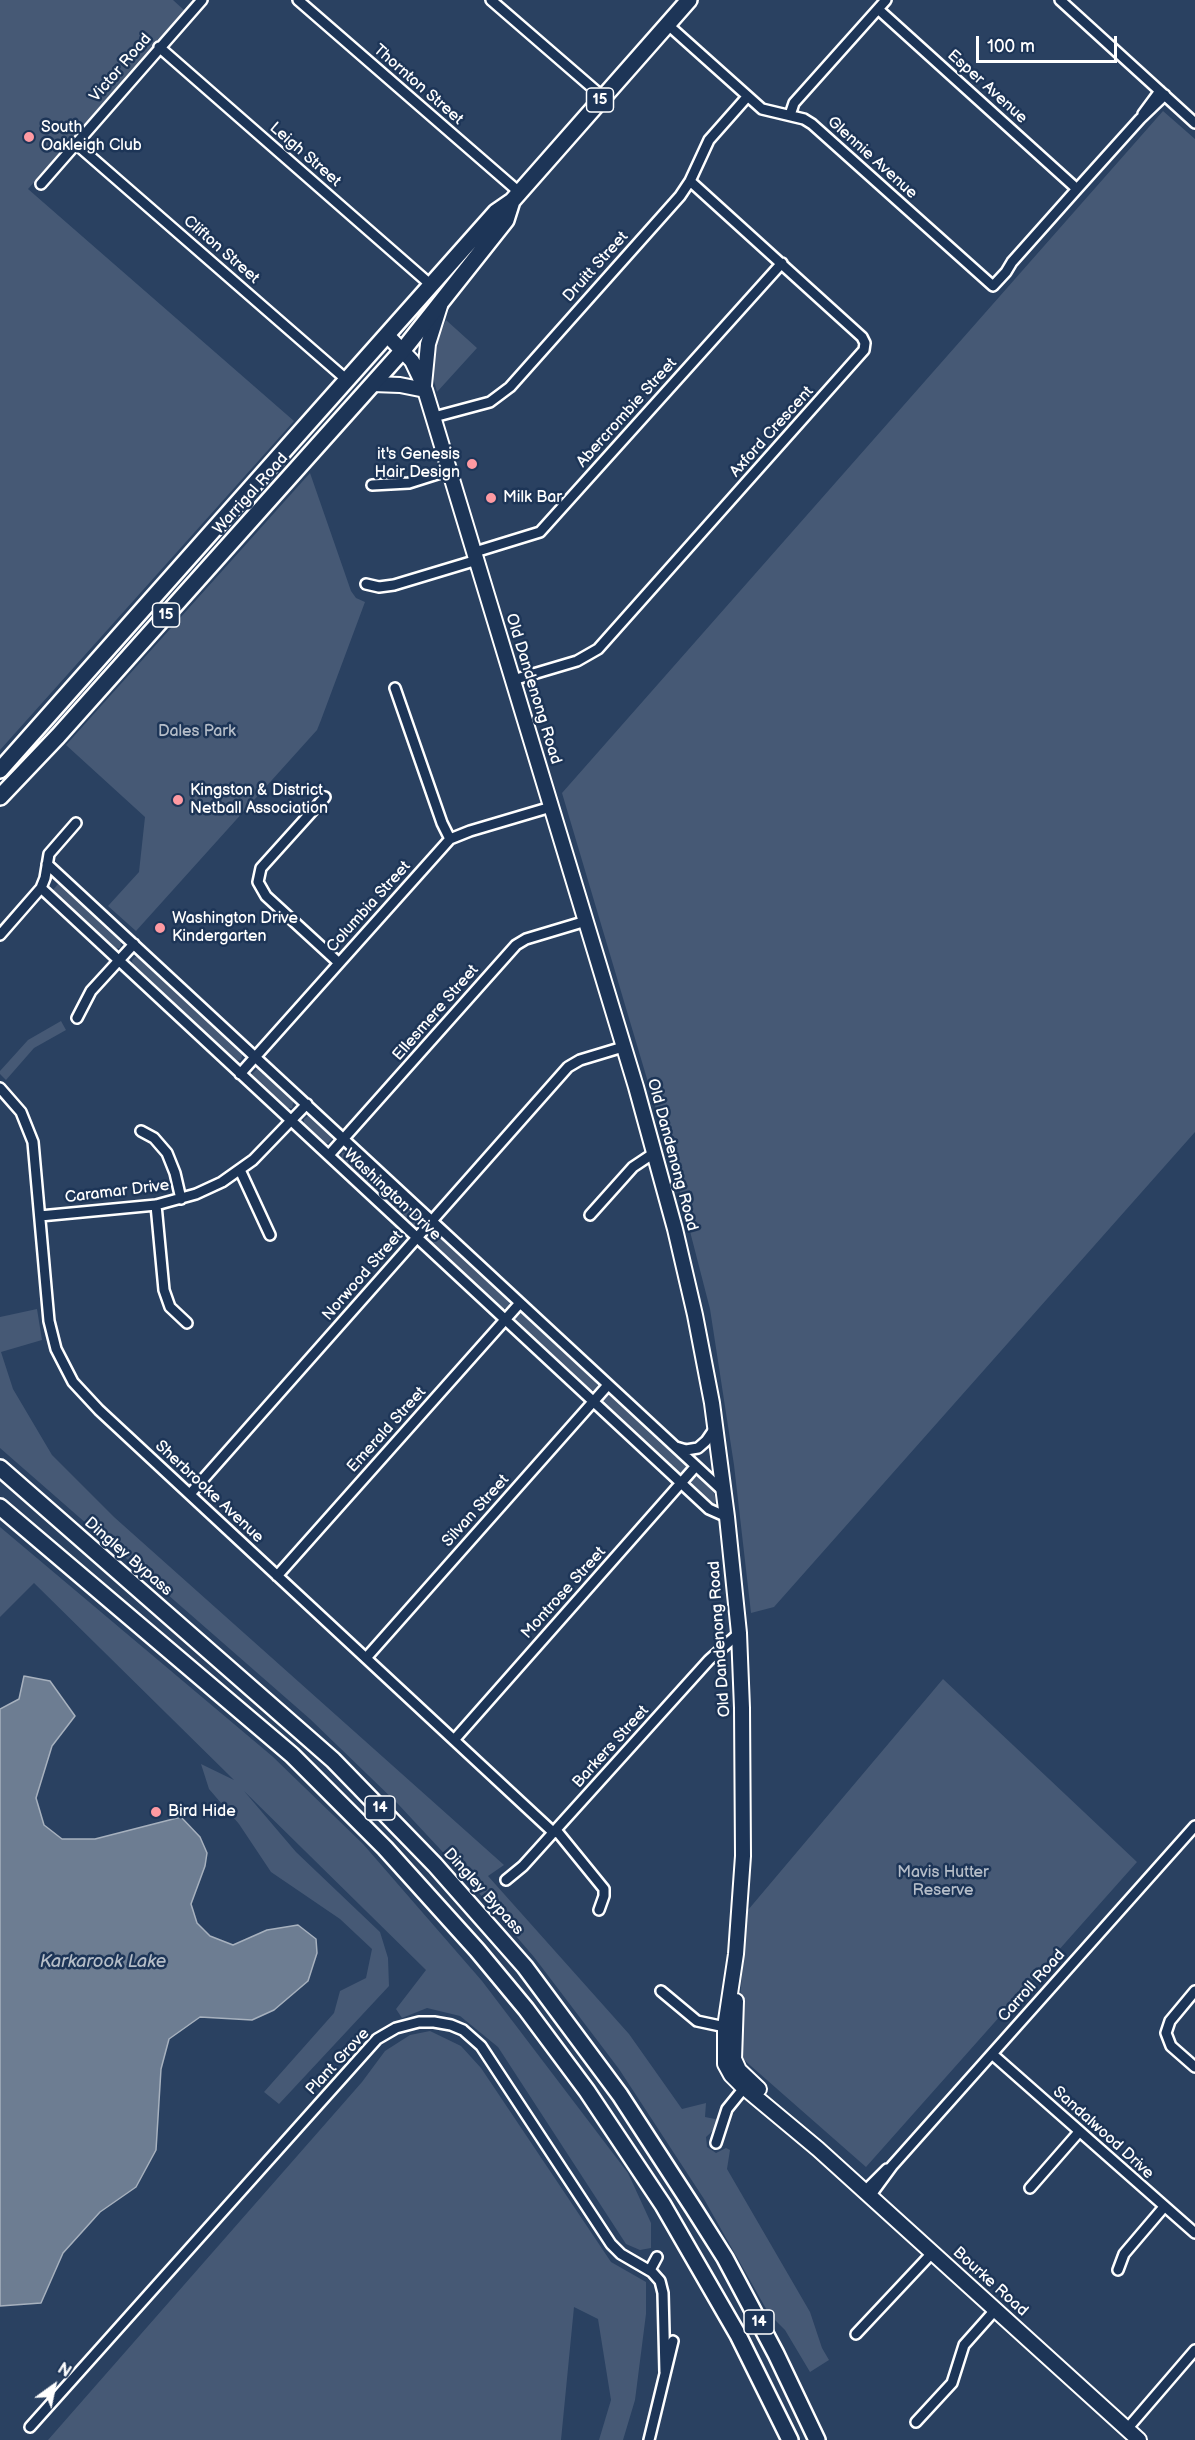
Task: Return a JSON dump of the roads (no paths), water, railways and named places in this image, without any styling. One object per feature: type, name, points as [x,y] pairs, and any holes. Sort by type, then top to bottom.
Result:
[{"type":"highway","name":"Warrigal Road","points":[[0,770],[496,212],[516,197],[687,0]]},
{"type":"highway","name":"Warrigal Road","points":[[0,797],[58,736],[403,350],[506,220],[516,197]]},
{"type":"highway","name":"Dingley Bypass","points":[[0,1468],[333,1760],[428,1857],[525,1967],[620,2095],[718,2248],[776,2354],[817,2440]]},
{"type":"highway","name":"14","points":[[0,1507],[292,1755],[385,1848],[484,1959],[530,2015],[587,2091],[663,2205],[738,2335],[790,2440]]},
{"type":"main road","points":[[373,384],[424,388],[428,344],[441,302]]},
{"type":"main road","name":"Old Dandenong Road","points":[[387,335],[413,363],[434,417],[654,1153],[695,1316],[724,1492],[739,1633],[743,1856],[729,2060],[739,2070],[747,2085]]},
{"type":"main road","name":"Bourke Road","points":[[747,2085],[789,2116],[818,2149],[1139,2440]]},
{"type":"street","name":"Victor Road","points":[[41,184],[202,0]]},
{"type":"street","name":"Thornton Street","points":[[298,0],[516,197]]},
{"type":"street","points":[[491,0],[603,97]]},
{"type":"street","points":[[790,115],[794,103],[886,0]]},
{"type":"street","points":[[1060,0],[1195,123]]},
{"type":"street","name":"Esper Avenue","points":[[878,9],[1077,189]]},
{"type":"street","name":"Glennie Avenue","points":[[667,24],[762,109],[804,119],[812,124],[991,284],[1077,189]]},
{"type":"street","name":"Leigh Street","points":[[159,47],[431,285]]},
{"type":"street","points":[[1077,189],[1162,93]]},
{"type":"street","name":"Druitt Street","points":[[434,417],[490,402],[504,393],[680,196],[690,181],[709,140],[747,97]]},
{"type":"street","name":"Clifton Street","points":[[75,143],[347,380]]},
{"type":"street","name":"Axford Crescent","points":[[513,680],[576,661],[598,649],[862,354],[865,346],[862,337],[690,181]]},
{"type":"street","name":"Abercrombie Street","points":[[366,584],[375,587],[394,585],[540,532],[782,263]]},
{"type":"street","points":[[372,485],[409,483],[450,470]]},
{"type":"street","points":[[395,688],[442,824],[450,839]]},
{"type":"street","points":[[325,797],[261,868],[258,882],[266,896],[339,963]]},
{"type":"street","name":"Columbia Street","points":[[240,1074],[450,839],[551,807]]},
{"type":"street","points":[[0,935],[42,886],[50,852],[76,823]]},
{"type":"street","name":"Washington Drive","points":[[47,864],[724,1492]]},
{"type":"street","name":"Washington Drive","points":[[42,886],[119,961],[681,1484],[710,1510],[727,1517]]},
{"type":"street","name":"Ellesmere Street","points":[[328,1155],[516,945],[526,939],[586,921]]},
{"type":"street","points":[[76,1018],[86,998],[134,944]]},
{"type":"street","name":"Norwood Street","points":[[190,1494],[572,1064],[623,1047]]},
{"type":"street","name":"Sherbrooke Avenue","points":[[0,1088],[21,1112],[33,1142],[49,1321],[56,1349],[68,1373],[89,1401],[555,1832],[604,1889],[605,1893],[599,1910]]},
{"type":"street","name":"Caramar Drive","points":[[40,1216],[156,1205],[181,1200],[209,1188],[240,1170],[263,1151],[307,1104]]},
{"type":"street","points":[[141,1131],[154,1138],[167,1154],[175,1173],[181,1200]]},
{"type":"street","points":[[590,1215],[638,1162],[654,1153]]},
{"type":"street","points":[[240,1170],[270,1235]]},
{"type":"street","points":[[156,1205],[166,1298],[175,1312],[187,1323]]},
{"type":"street","name":"Emerald Street","points":[[277,1576],[520,1303]]},
{"type":"street","name":"Silvan Street","points":[[366,1658],[608,1385]]},
{"type":"street","points":[[674,1446],[686,1450],[695,1449],[705,1443],[715,1428]]},
{"type":"street","name":"Montrose Street","points":[[454,1740],[696,1466]]},
{"type":"street","name":"Barkers Street","points":[[506,1880],[518,1872],[555,1832],[705,1664],[739,1633]]},
{"type":"street","name":"Carroll Road","points":[[867,2193],[883,2172],[892,2166],[1195,1826]]},
{"type":"street","points":[[661,1991],[697,2021],[730,2028]]},
{"type":"street","points":[[1195,1991],[1170,2021],[1167,2033],[1171,2046],[1195,2067]]},
{"type":"street","name":"Plant Grove","points":[[30,2427],[377,2039],[396,2028],[419,2022],[451,2025],[463,2030],[481,2046],[611,2244],[623,2256],[650,2270]]},
{"type":"street","name":"Sandalwood Drive","points":[[992,2054],[1195,2233]]},
{"type":"street","points":[[716,2144],[727,2109],[747,2085]]},
{"type":"street","points":[[1030,2188],[1079,2132]]},
{"type":"street","points":[[1118,2270],[1124,2253],[1164,2207]]},
{"type":"street","points":[[854,2335],[933,2252]]},
{"type":"street","points":[[657,2256],[650,2270],[658,2277],[662,2286],[665,2372]]},
{"type":"street","points":[[916,2422],[952,2383],[964,2345],[996,2309]]},
{"type":"street","points":[[649,2440],[673,2341]]},
{"type":"street","points":[[1127,2429],[1195,2350]]},
{"type":"water","name":"Karkarook Lake","points":[[24,1676],[50,1681],[75,1716],[52,1746],[36,1798],[44,1825],[62,1839],[95,1839],[181,1817],[200,1837],[207,1853],[205,1866],[191,1904],[197,1923],[210,1936],[233,1945],[267,1930],[298,1925],[316,1939],[317,1953],[308,1981],[274,2010],[252,2020],[200,2017],[169,2039],[161,2069],[156,2150],[136,2187],[100,2212],[63,2253],[41,2303],[0,2306],[0,1709],[19,1699]]},
{"type":"place","name":"South Oakleigh Club","points":[[29,137]]},
{"type":"place","name":"it's Genesis Hair Design","points":[[472,464]]},
{"type":"place","name":"Milk Bar","points":[[491,498]]},
{"type":"place","name":"Kingston & District Netball Association","points":[[178,800]]},
{"type":"place","name":"Washington Drive Kindergarten","points":[[160,928]]},
{"type":"place","name":"Bird Hide","points":[[156,1812]]},
{"type":"park label","name":"Dales Park","points":[[197,732]]},
{"type":"park label","name":"Mavis Hutter Reserve","points":[[943,1882]]}]
